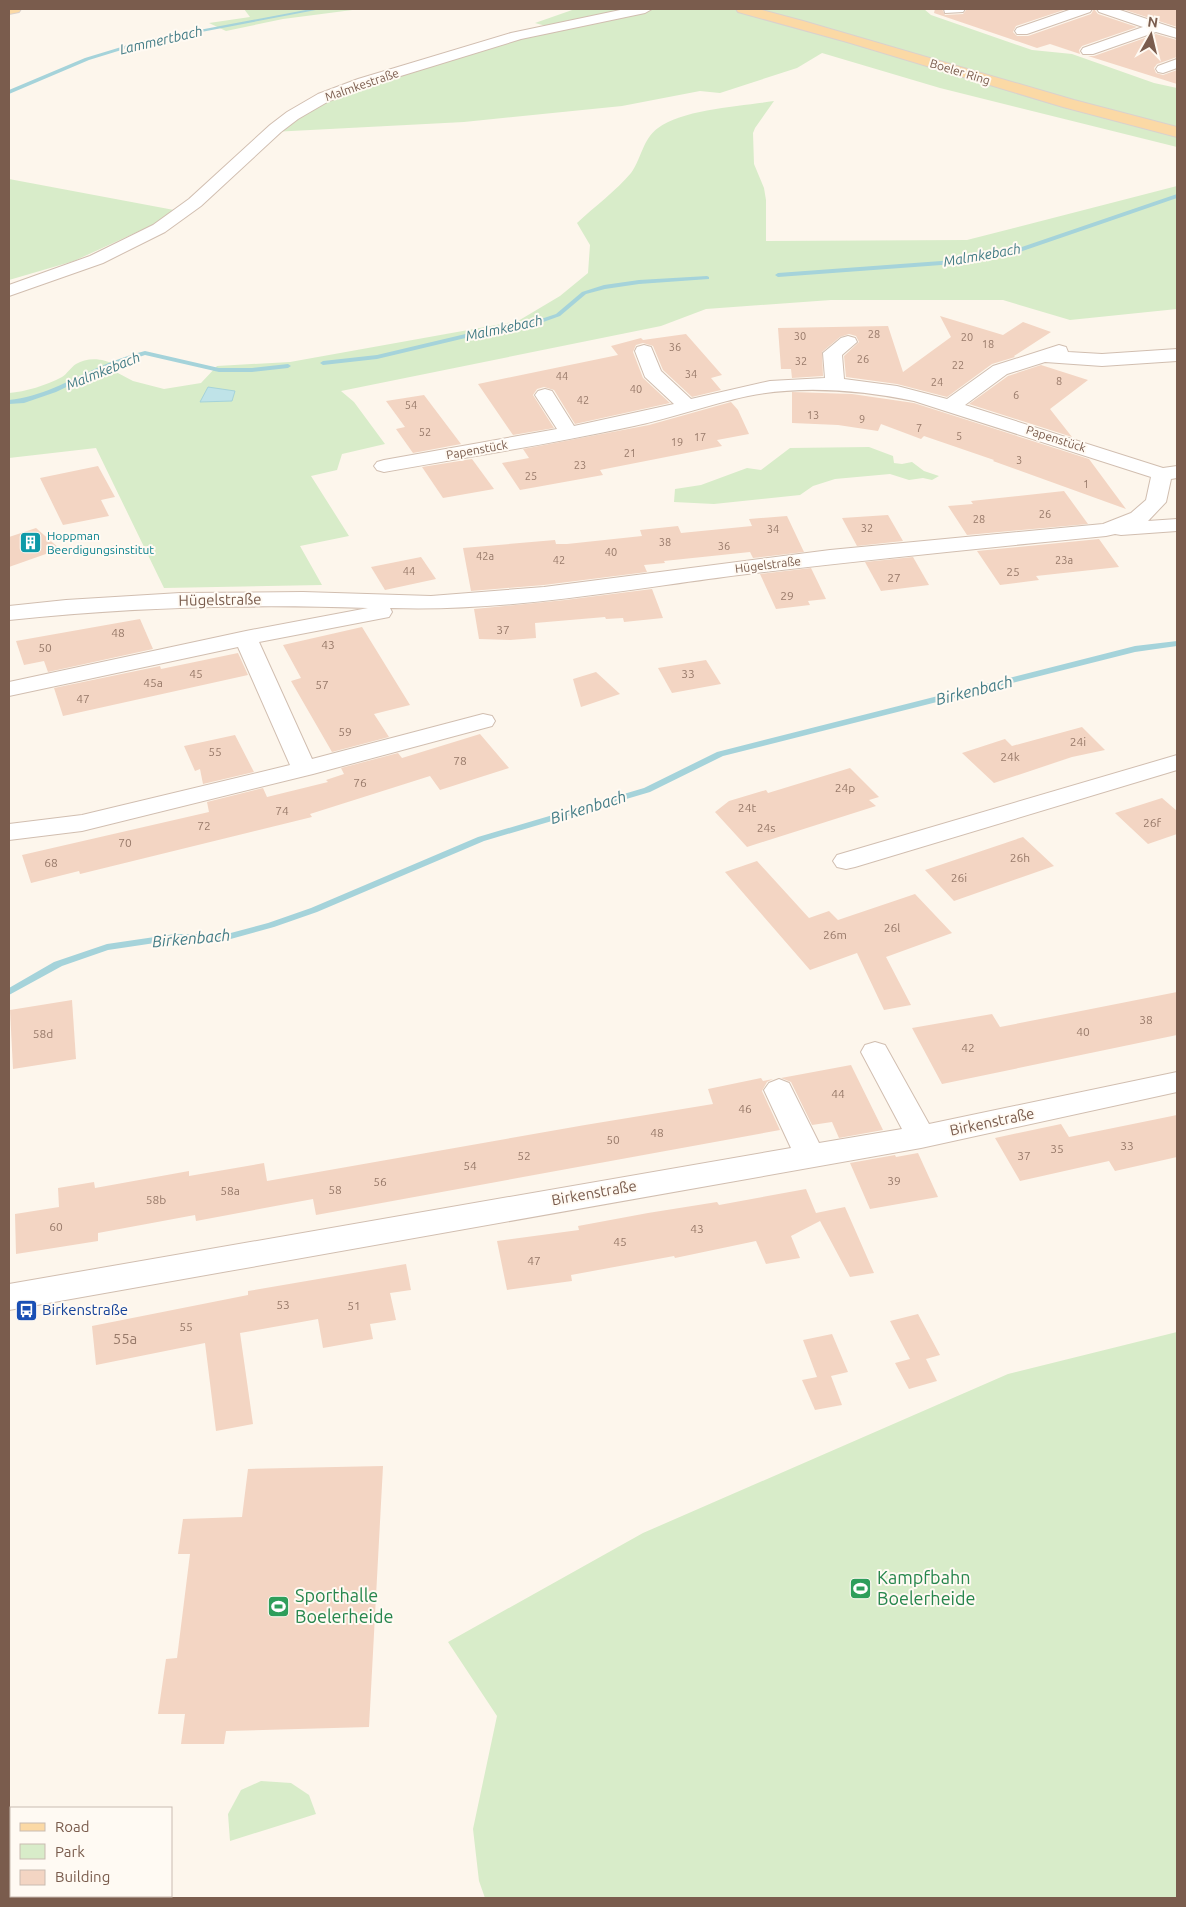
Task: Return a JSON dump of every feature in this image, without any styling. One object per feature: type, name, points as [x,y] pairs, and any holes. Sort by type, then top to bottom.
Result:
[{"type":"main road","points":[[9,10],[14,9]]},
{"type":"main road","name":"Boeler Ring","points":[[743,9],[882,48],[1038,96],[1177,132]]},
{"type":"street","name":"Malmkestraße","points":[[9,291],[60,274],[149,234],[176,217],[222,179],[286,119],[311,103],[349,87],[527,33],[645,9]]},
{"type":"street","points":[[1022,30],[1085,9]]},
{"type":"street","points":[[1104,9],[1177,34]]},
{"type":"street","points":[[1088,52],[1156,27]]},
{"type":"street","points":[[1163,70],[1177,63]]},
{"type":"street","points":[[836,384],[832,352],[848,342]]},
{"type":"street","points":[[950,406],[1000,370],[1068,349]]},
{"type":"street","points":[[644,350],[652,373],[687,406]]},
{"type":"street","points":[[1043,356],[1102,360],[1177,355]]},
{"type":"street","name":"Papenstück","points":[[384,466],[638,419],[750,389],[796,384],[836,384],[877,387],[918,396],[1170,473]]},
{"type":"street","points":[[545,395],[570,433]]},
{"type":"street","name":"Hügelstraße","points":[[1106,530],[1139,518],[1156,502],[1170,473]]},
{"type":"street","name":"Hügelstraße","points":[[9,613],[66,607],[180,600],[303,599],[431,602],[544,594],[830,557],[1106,530],[1177,525]]},
{"type":"street","name":"Hügelstraße","points":[[9,689],[246,638],[431,602]]},
{"type":"street","points":[[246,638],[304,769]]},
{"type":"street","points":[[9,832],[82,822],[304,769],[483,721]]},
{"type":"street","points":[[846,860],[1177,762]]},
{"type":"street","points":[[875,1052],[921,1137]]},
{"type":"street","name":"Birkenstraße","points":[[9,1296],[549,1200],[921,1137],[1177,1082]]},
{"type":"street","points":[[779,1090],[810,1156]]},
{"type":"green space","points":[[244,9],[360,9],[283,19],[226,31],[209,23],[250,17]]},
{"type":"green space","points":[[575,9],[634,9],[546,26],[535,23]]},
{"type":"green space","points":[[645,9],[924,9],[931,15],[1032,50],[1072,54],[1154,83],[1177,88],[1177,147],[940,88],[822,53],[797,68],[720,93],[700,91],[622,106],[464,122],[272,132],[311,103],[471,51]]},
{"type":"green space","points":[[774,101],[753,133],[754,164],[764,188],[766,200],[766,241],[967,240],[1177,186],[1177,309],[1070,320],[1003,300],[831,300],[706,309],[661,326],[341,391],[354,402],[385,444],[342,454],[337,470],[311,476],[349,536],[300,546],[322,585],[164,588],[96,448],[9,458],[9,393],[29,390],[50,383],[66,374],[74,365],[85,360],[105,361],[114,365],[114,371],[133,381],[164,389],[201,383],[217,366],[290,362],[518,321],[560,296],[588,273],[590,245],[577,223],[631,173],[645,144],[658,128],[682,116],[697,112]]},
{"type":"green space","points":[[9,179],[174,210],[161,221],[74,261],[9,280]]},
{"type":"green space","points":[[869,447],[893,456],[894,463],[912,462],[924,471],[939,476],[932,480],[923,478],[909,480],[890,474],[835,479],[813,486],[800,495],[714,504],[674,502],[675,489],[701,485],[747,468],[761,470],[790,448]]},
{"type":"green space","name":"Kampfbahn Boelerheide","points":[[1177,1332],[1177,1898],[485,1898],[479,1881],[473,1829],[497,1716],[448,1642],[643,1533],[1008,1374]]},
{"type":"green space","points":[[261,1781],[291,1783],[309,1795],[316,1814],[230,1841],[228,1814],[241,1790]]},
{"type":"water","points":[[208,387],[235,391],[232,401],[200,402]]},
{"type":"building","points":[[935,9],[942,9],[945,15],[963,14],[967,9],[1067,9],[1016,26],[1013,32],[1017,36],[1028,36],[1091,14],[1094,9],[1098,14],[1137,27],[1082,46],[1079,50],[1080,54],[1050,44],[1037,48],[934,13]]},
{"type":"building","points":[[1122,9],[1177,9],[1177,27]]},
{"type":"building","points":[[1156,34],[1177,40],[1177,57],[1157,64],[1154,68],[1156,73],[1163,75],[1177,70],[1177,84],[1088,56],[1094,56]]},
{"type":"building","points":[[940,316],[1003,335],[1023,322],[1051,332],[1015,357],[992,364],[947,397],[897,384],[846,377],[844,356],[859,342],[856,336],[849,334],[840,337],[822,352],[823,376],[792,378],[791,369],[781,369],[778,328],[888,326],[903,372],[951,337]]},
{"type":"building","points":[[686,334],[722,375],[711,378],[721,390],[692,397],[663,370],[653,346],[643,343],[636,345],[633,352],[643,378],[670,403],[575,424],[554,390],[544,387],[537,389],[533,395],[554,428],[513,435],[478,384],[618,355],[611,346],[641,338],[643,340]]},
{"type":"building","points":[[1041,365],[1088,380],[1050,409],[1072,437],[969,404],[1008,376]]},
{"type":"building","points":[[792,392],[852,394],[914,403],[1089,459],[1126,509],[994,460],[924,436],[921,439],[881,424],[878,431],[838,425],[792,423]]},
{"type":"building","points":[[424,395],[461,444],[413,453],[396,429],[405,427],[386,401]]},
{"type":"building","points":[[731,402],[738,410],[749,434],[717,440],[722,446],[600,470],[603,475],[520,490],[502,463],[529,458],[523,449],[649,425]]},
{"type":"building","points":[[472,459],[494,489],[443,498],[422,467]]},
{"type":"building","points":[[98,466],[115,497],[101,500],[109,516],[63,525],[40,478]]},
{"type":"building","points":[[1064,491],[1088,524],[967,535],[948,506],[973,504],[971,501]]},
{"type":"building","points":[[888,515],[903,541],[857,546],[842,518]]},
{"type":"building","points":[[787,516],[804,552],[753,558],[750,552],[664,561],[665,563],[644,565],[647,572],[544,585],[471,591],[463,548],[555,540],[556,544],[567,544],[642,536],[640,530],[678,526],[681,533],[752,526],[749,519]]},
{"type":"building","name":"Hoppman Beerdigungsinstitut","points":[[36,528],[60,549],[9,567],[9,537]]},
{"type":"building","points":[[1099,539],[1119,567],[1036,576],[1039,580],[1000,585],[977,551]]},
{"type":"building","points":[[421,557],[436,579],[385,590],[371,567]]},
{"type":"building","points":[[913,557],[929,585],[881,591],[865,562]]},
{"type":"building","points":[[811,568],[826,599],[808,601],[810,605],[776,609],[760,574]]},
{"type":"building","points":[[652,589],[663,618],[624,622],[623,618],[606,619],[605,617],[535,623],[536,638],[510,640],[479,639],[474,609]]},
{"type":"building","points":[[140,619],[153,649],[48,672],[44,661],[24,665],[16,641]]},
{"type":"building","points":[[362,627],[410,705],[374,714],[389,737],[332,752],[291,681],[301,678],[283,645]]},
{"type":"building","points":[[238,653],[248,675],[63,716],[54,688],[160,666],[161,669]]},
{"type":"building","points":[[706,660],[721,684],[672,693],[658,668]]},
{"type":"building","points":[[596,672],[620,694],[581,707],[573,679]]},
{"type":"building","points":[[1082,727],[1105,750],[1072,757],[994,783],[962,753],[1005,739],[1012,746]]},
{"type":"building","points":[[480,734],[509,768],[440,790],[430,776],[310,814],[312,817],[80,874],[79,871],[31,883],[22,855],[209,812],[207,802],[263,788],[267,797],[328,782],[326,780],[344,774],[341,768],[398,753],[402,758]]},
{"type":"building","points":[[235,735],[254,772],[203,784],[200,769],[195,771],[184,746]]},
{"type":"building","points":[[850,768],[879,797],[869,800],[876,806],[747,847],[715,812],[729,801],[766,790],[768,793]]},
{"type":"building","points":[[1162,798],[1177,811],[1177,834],[1148,844],[1115,813]]},
{"type":"building","points":[[1023,837],[1054,866],[954,901],[925,870]]},
{"type":"building","points":[[757,861],[809,918],[829,911],[838,920],[915,894],[952,933],[886,957],[911,1005],[884,1010],[857,953],[810,970],[725,872]]},
{"type":"building","points":[[1177,992],[1177,1035],[942,1084],[912,1028],[992,1014],[1000,1027]]},
{"type":"building","points":[[72,1000],[76,1059],[13,1069],[10,1010]]},
{"type":"building","points":[[851,1065],[883,1130],[839,1138],[832,1122],[812,1125],[791,1082],[781,1078]]},
{"type":"building","points":[[761,1078],[763,1081],[773,1079],[767,1082],[762,1091],[780,1130],[316,1215],[313,1199],[196,1221],[195,1215],[98,1233],[98,1241],[16,1254],[15,1214],[59,1207],[58,1188],[94,1182],[95,1188],[189,1171],[189,1176],[264,1163],[267,1181],[713,1104],[708,1089]]},
{"type":"building","points":[[1177,1115],[1177,1157],[1115,1171],[1109,1161],[1020,1181],[995,1138],[1061,1124],[1069,1137]]},
{"type":"building","points":[[918,1153],[938,1197],[870,1209],[850,1163]]},
{"type":"building","points":[[806,1189],[816,1213],[845,1207],[874,1273],[850,1277],[820,1221],[791,1236],[800,1258],[766,1264],[756,1241],[675,1258],[674,1256],[571,1275],[572,1281],[507,1290],[497,1241],[579,1230],[578,1226],[648,1213],[717,1202],[719,1205]]},
{"type":"building","points":[[406,1264],[411,1290],[390,1293],[396,1320],[370,1324],[373,1339],[323,1348],[318,1319],[240,1333],[253,1424],[216,1431],[205,1343],[96,1365],[92,1326],[248,1295],[248,1291]]},
{"type":"building","points":[[918,1314],[940,1355],[926,1359],[937,1381],[909,1389],[895,1363],[910,1359],[890,1321]]},
{"type":"building","points":[[832,1334],[848,1372],[831,1376],[842,1405],[815,1410],[802,1380],[817,1377],[803,1340]]},
{"type":"building","name":"Sporthalle Boelerheide","points":[[383,1466],[369,1727],[226,1731],[224,1744],[181,1744],[185,1714],[158,1714],[166,1659],[177,1658],[190,1554],[178,1554],[183,1519],[242,1517],[248,1469]]},
{"type":"waterway","name":"Lammertbach","points":[[9,92],[87,59],[143,42],[318,9]]},
{"type":"waterway","name":"Malmkebach","points":[[778,275],[955,262],[1011,253],[1177,196]]},
{"type":"waterway","name":"Malmkebach","points":[[323,363],[377,357],[495,329],[533,324],[558,315],[584,293],[604,287],[639,282],[707,278]]},
{"type":"waterway","name":"Malmkebach","points":[[9,402],[24,401],[54,391],[102,368],[145,353],[219,370],[252,370],[288,366]]},
{"type":"waterway","name":"Birkenbach","points":[[9,992],[58,964],[107,947],[175,937],[227,937],[271,925],[314,910],[481,839],[647,790],[720,754],[1135,649],[1177,644]]},
{"type":"place","name":"Hoppman Beerdigungsinstitut","points":[[31,543]]},
{"type":"place","name":"Birkenstraße","points":[[26,1310]]},
{"type":"place","name":"Kampfbahn Boelerheide","points":[[861,1588]]},
{"type":"place","name":"Sporthalle Boelerheide","points":[[279,1606]]}]
